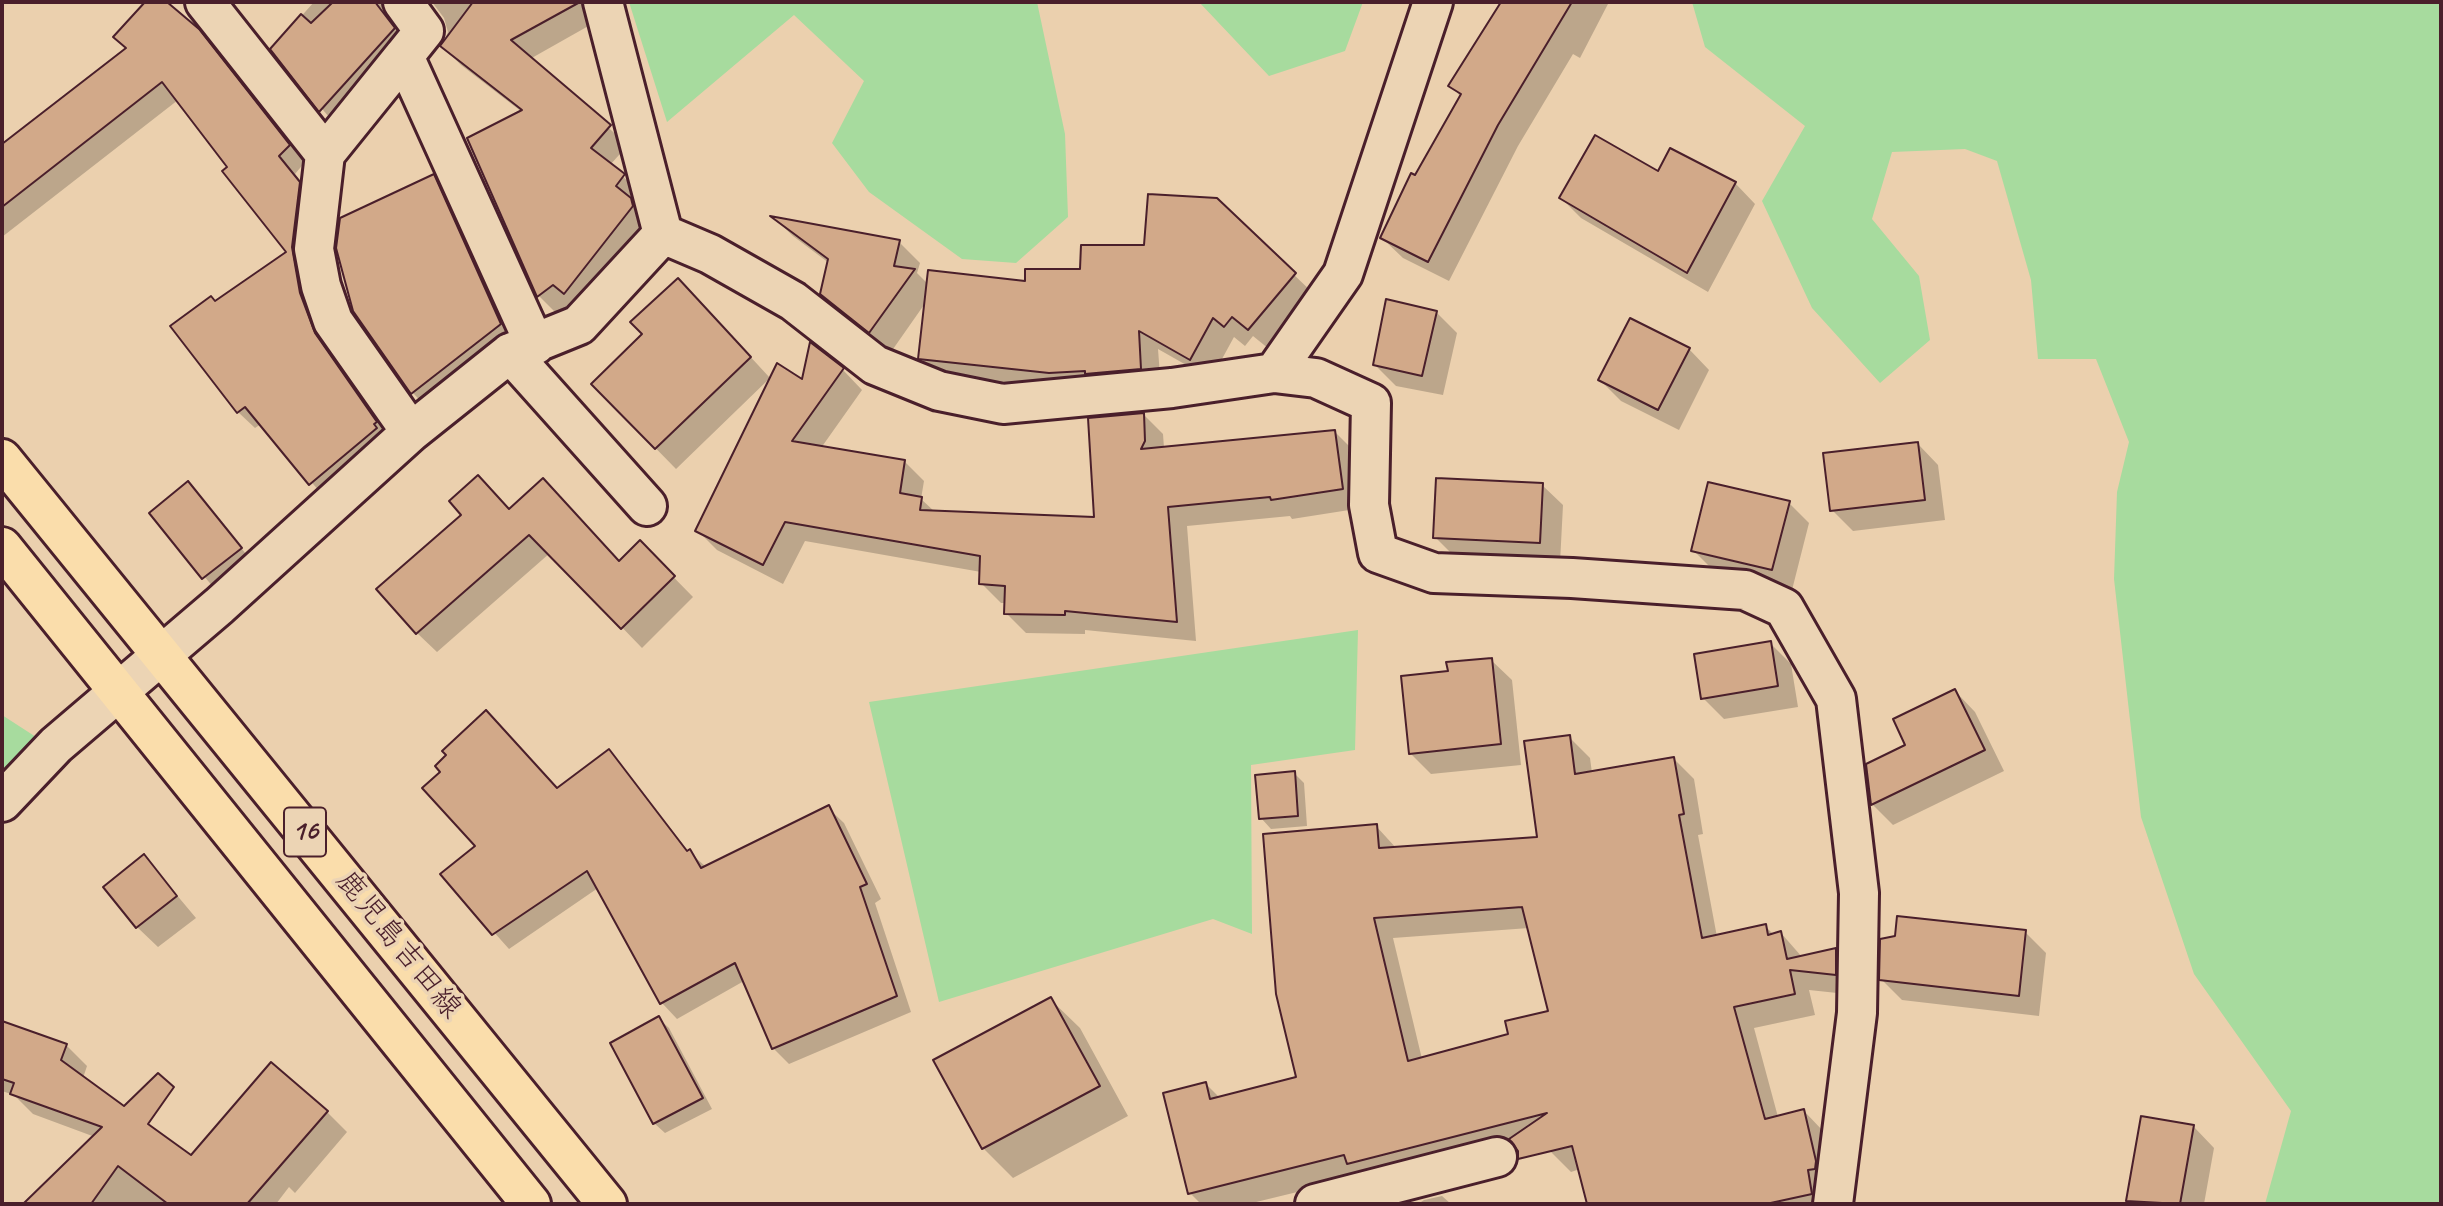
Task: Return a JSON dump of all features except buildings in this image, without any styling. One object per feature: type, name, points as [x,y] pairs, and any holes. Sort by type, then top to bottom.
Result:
[{"type":"main road","name":"鹿児島吉田線","points":[[2,459],[607,1204]]},
{"type":"main road","name":"鹿児島吉田線","points":[[2,547],[531,1204]]},
{"type":"street","points":[[205,2],[324,154]]},
{"type":"street","points":[[403,2],[424,32],[324,154],[314,249],[321,286],[333,321],[411,432]]},
{"type":"street","points":[[603,2],[663,234]]},
{"type":"street","points":[[1274,373],[1343,274],[1433,2]]},
{"type":"street","points":[[404,56],[522,349],[646,506]]},
{"type":"street","points":[[2,802],[56,745],[411,432],[522,349],[579,325],[663,234]]},
{"type":"street","points":[[663,234],[710,254],[793,301],[875,365],[939,391],[1003,404],[1172,388],[1274,373],[1316,378],[1371,403],[1369,505],[1378,553],[1434,573],[1572,578],[1745,590],[1784,608],[1836,699],[1859,893],[1857,1013],[1833,1204]]},
{"type":"street","points":[[1315,1204],[1497,1157]]},
{"type":"green space","points":[[629,2],[1037,2],[1065,134],[1068,217],[1016,263],[962,259],[869,192],[832,143],[864,81],[794,15],[667,122]]},
{"type":"green space","points":[[1199,2],[1363,2],[1345,51],[1269,76]]},
{"type":"green space","points":[[1692,2],[2441,2],[2441,1204],[2265,1204],[2291,1111],[2194,974],[2141,817],[2114,579],[2117,492],[2129,442],[2096,359],[2038,359],[2031,280],[1997,161],[1965,149],[1892,152],[1872,219],[1919,276],[1930,340],[1880,383],[1812,308],[1762,201],[1805,126],[1705,47]]},
{"type":"green space","points":[[1358,630],[1355,750],[1251,765],[1252,934],[1213,919],[939,1002],[869,702]]},
{"type":"green space","points":[[2,715],[36,737],[2,787]]}]
